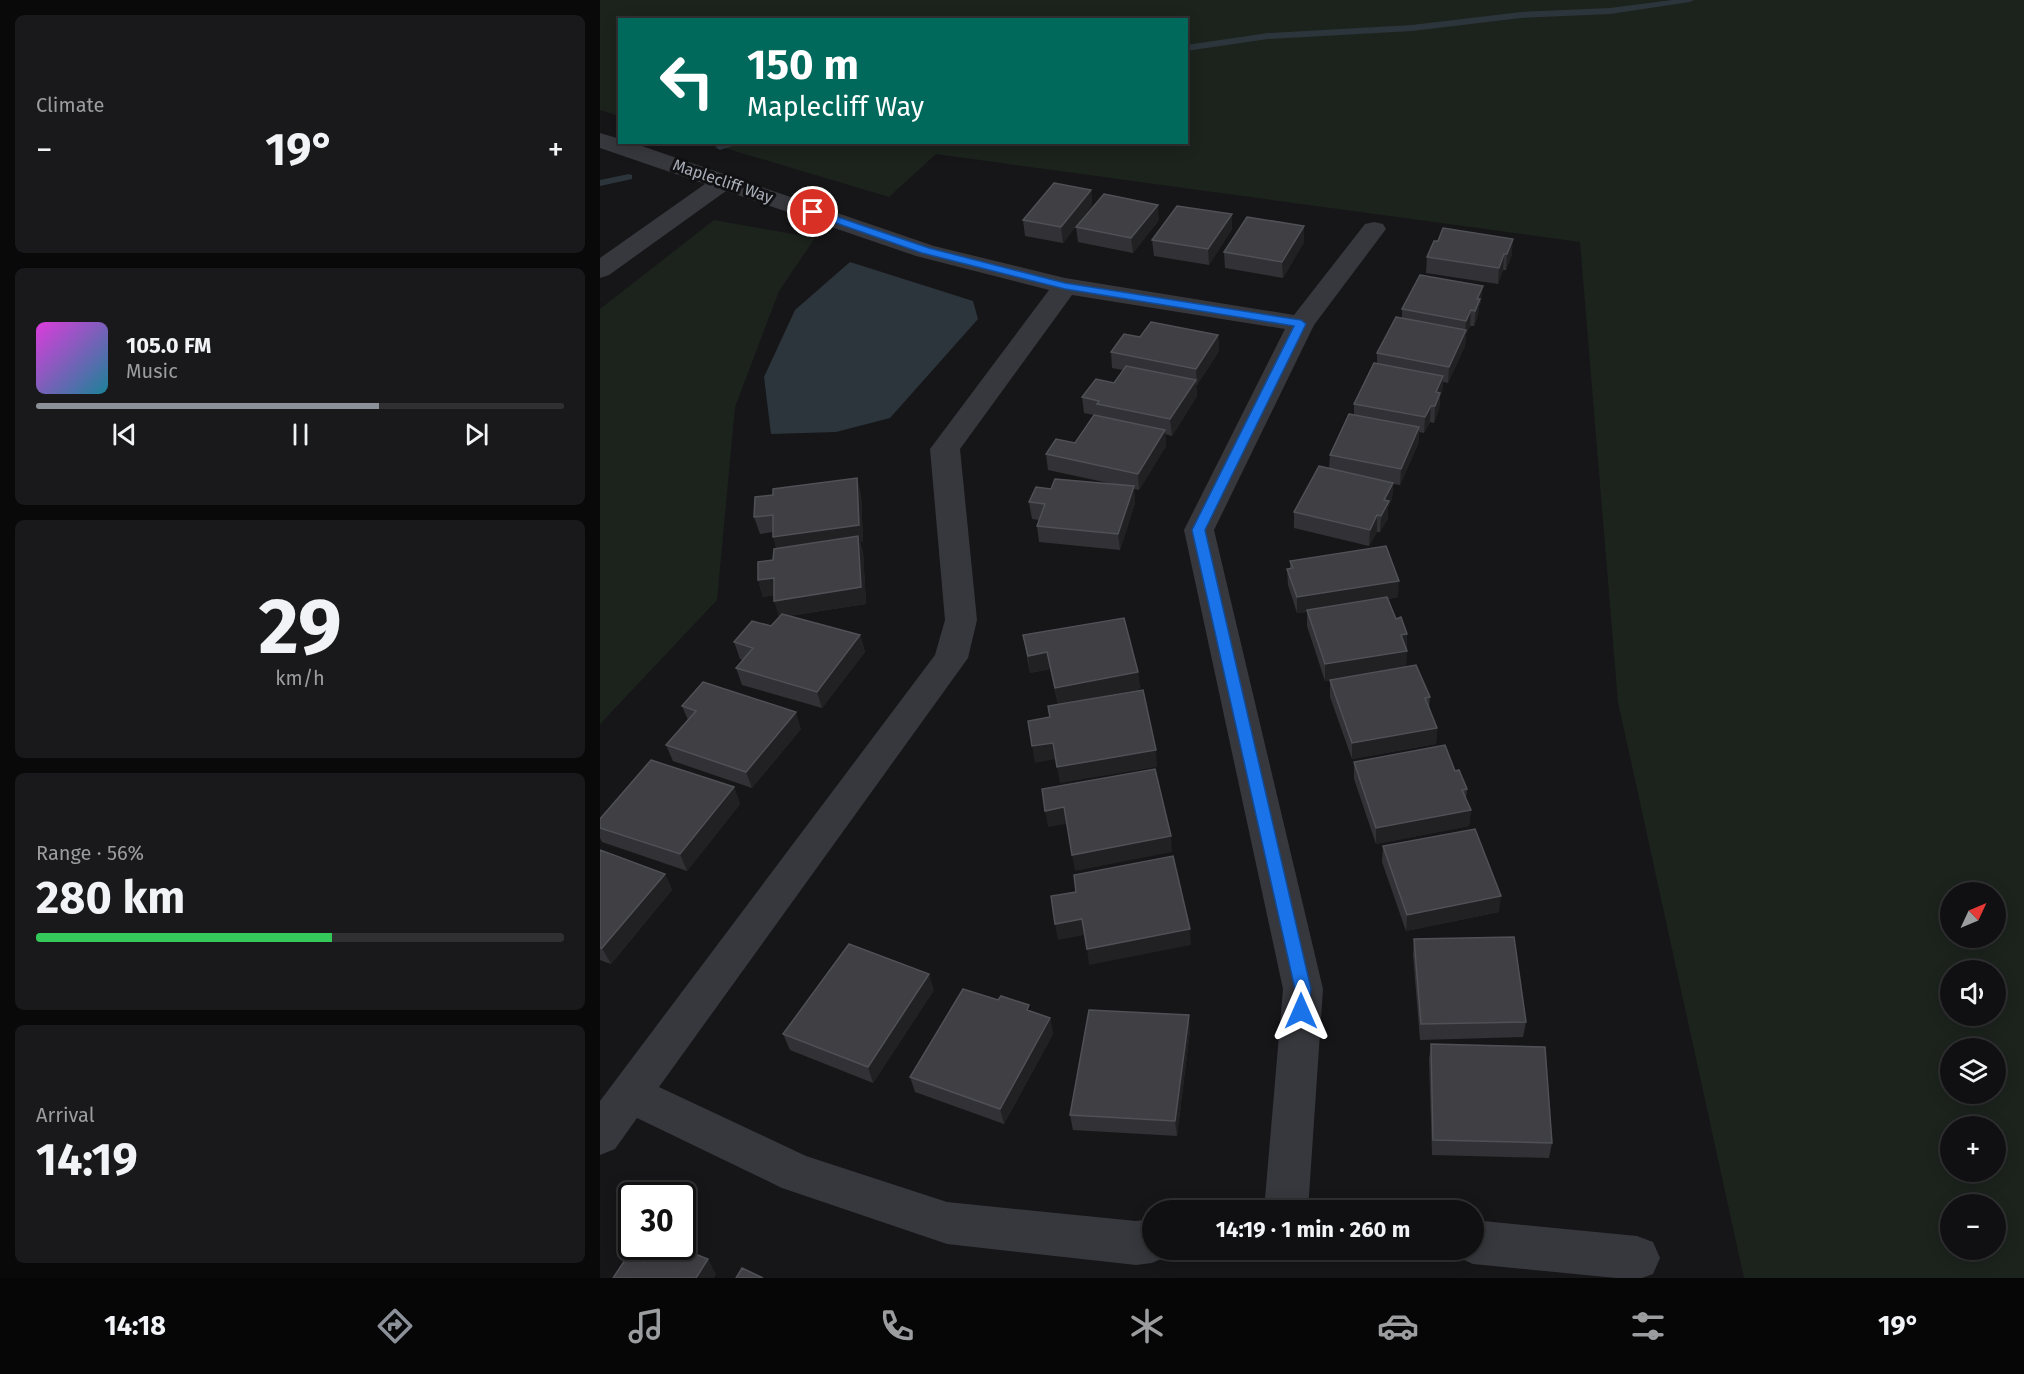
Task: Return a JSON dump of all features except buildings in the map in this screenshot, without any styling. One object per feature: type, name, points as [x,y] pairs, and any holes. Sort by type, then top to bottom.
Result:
[{"type":"street","name":"Maplecliff Way","points":[[600,140],[926,251],[1065,286],[1301,324]]},
{"type":"street","points":[[600,270],[724,181]]},
{"type":"street","points":[[1287,1200],[1303,989],[1199,530],[1301,324],[1374,229]]},
{"type":"street","points":[[600,1135],[951,658],[961,620],[945,449],[1065,286]]},
{"type":"street","points":[[630,1094],[797,1174],[947,1223],[1142,1242]]},
{"type":"street","points":[[1484,1243],[1637,1258]]},
{"type":"shaded area","points":[[600,0],[2024,0],[2024,1278],[1744,1278],[1618,702],[1580,242],[936,154],[889,197],[711,144],[1188,144],[1188,18],[618,18],[618,116],[600,110]]},
{"type":"shaded area","points":[[714,220],[815,238],[779,291],[735,407],[717,600],[600,724],[600,309]]},
{"type":"shaded area","points":[[850,262],[973,301],[978,319],[890,418],[836,432],[771,434],[764,377],[795,310]]},
{"type":"waterway","points":[[1188,48],[1268,36],[1412,28],[1521,15],[1610,11],[1690,0]]},
{"type":"waterway","points":[[720,147],[733,144]]},
{"type":"waterway","points":[[600,183],[629,177]]},
{"type":"route","points":[[813,212],[926,251],[1065,286],[1301,324],[1199,530],[1303,989],[1301,1011]]}]
